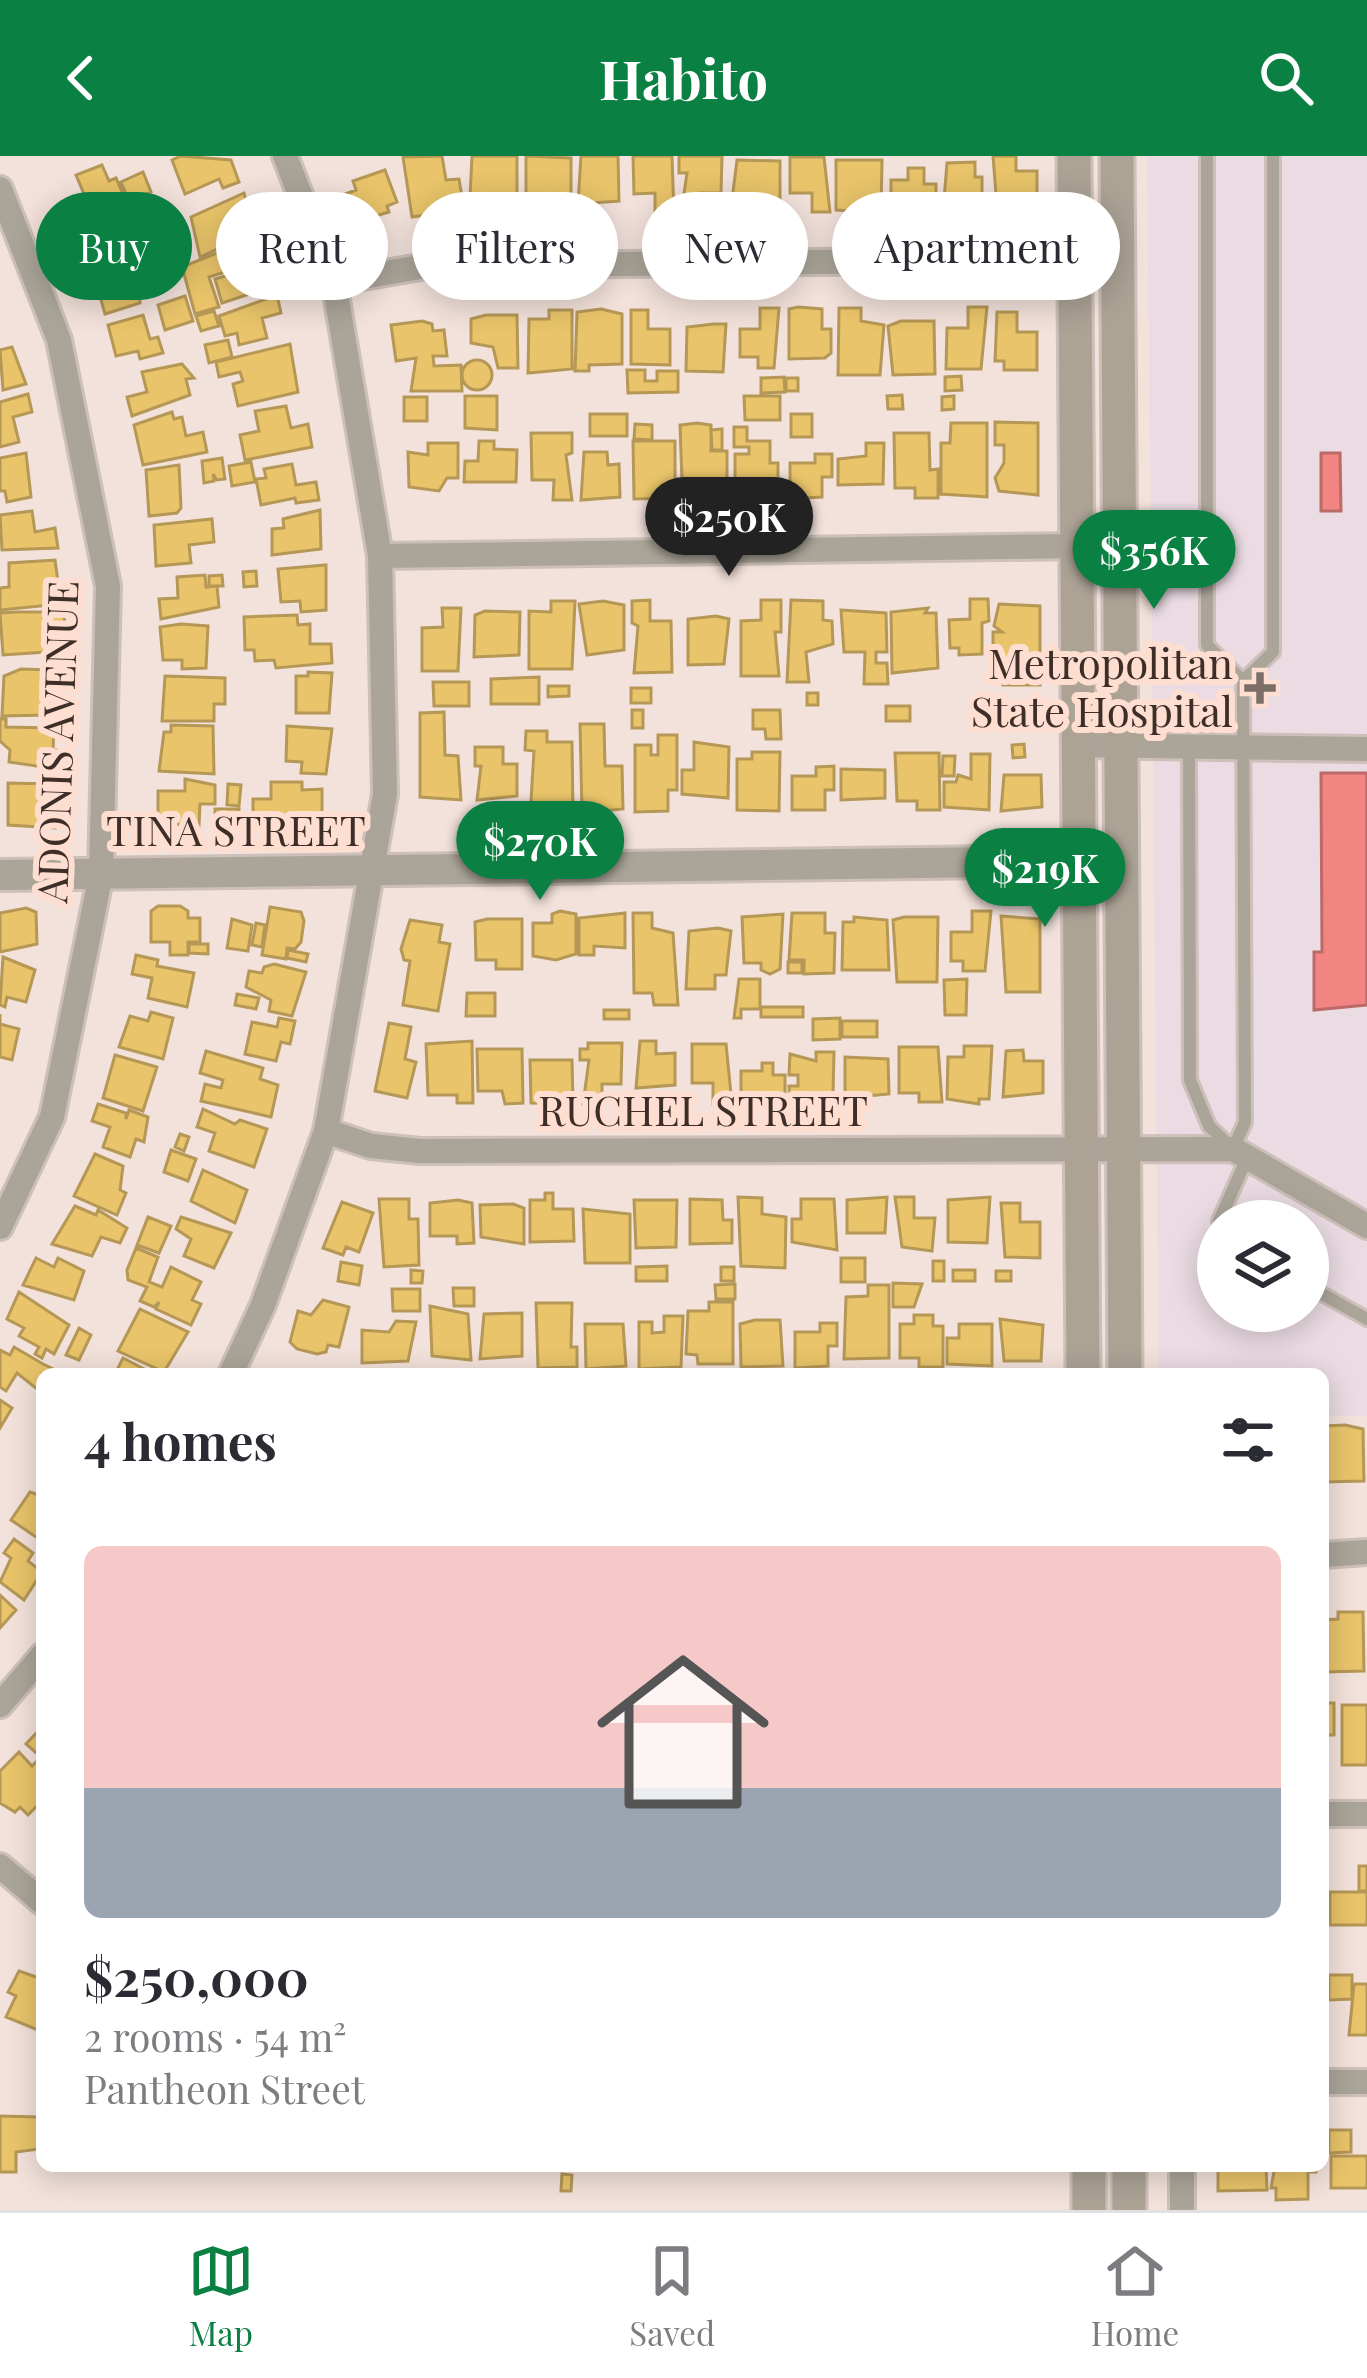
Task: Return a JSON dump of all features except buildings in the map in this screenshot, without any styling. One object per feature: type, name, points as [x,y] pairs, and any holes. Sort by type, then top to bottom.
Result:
[{"type":"main road","points":[[1074,156],[1075,192]]},
{"type":"main road","points":[[1117,156],[1117,192]]},
{"type":"main road","points":[[1076,300],[1083,1368]]},
{"type":"main road","points":[[1118,300],[1125,1368]]},
{"type":"main road","points":[[1089,2172],[1089,2210]]},
{"type":"main road","points":[[1129,2172],[1129,2210]]},
{"type":"street","points":[[285,156],[299,192]]},
{"type":"street","name":"ADONIS AVENUE","points":[[0,189],[59,340],[108,586],[101,874],[52,1117],[0,1227]]},
{"type":"street","points":[[388,273],[426,266],[832,262]]},
{"type":"street","points":[[234,1368],[263,1305],[326,1131],[375,873],[385,794],[380,556],[337,300]]},
{"type":"street","points":[[380,556],[1077,546]]},
{"type":"street","points":[[1079,745],[1367,749]]},
{"type":"street","name":"TINA STREET","points":[[0,874],[375,873],[1121,860]]},
{"type":"street","name":"RUCHEL STREET","points":[[326,1131],[371,1146],[421,1151],[1125,1147],[1240,1153]]},
{"type":"street","points":[[1240,1153],[1367,1226]]},
{"type":"street","points":[[1329,1555],[1367,1552]]},
{"type":"street","points":[[0,1705],[36,1663]]},
{"type":"street","points":[[1329,1814],[1367,1814]]},
{"type":"street","points":[[0,1866],[36,1897]]},
{"type":"street","points":[[1329,2082],[1367,2082]]},
{"type":"street","points":[[1181,2172],[1182,2210]]},
{"type":"lane","points":[[1208,156],[1207,645],[1243,680],[1245,1122],[1226,1200]]},
{"type":"lane","points":[[1243,680],[1274,652],[1273,156]]},
{"type":"lane","points":[[1189,746],[1190,1081],[1209,1126],[1240,1153]]},
{"type":"lane","points":[[1329,1298],[1367,1319]]},
{"type":"shaded area","name":"Metropolitan State Hospital","points":[[1147,156],[1367,156],[1367,1416],[1329,1416],[1329,1368],[1159,1368]]},
{"type":"place","name":"Metropolitan State Hospital","points":[[1260,688]]}]
